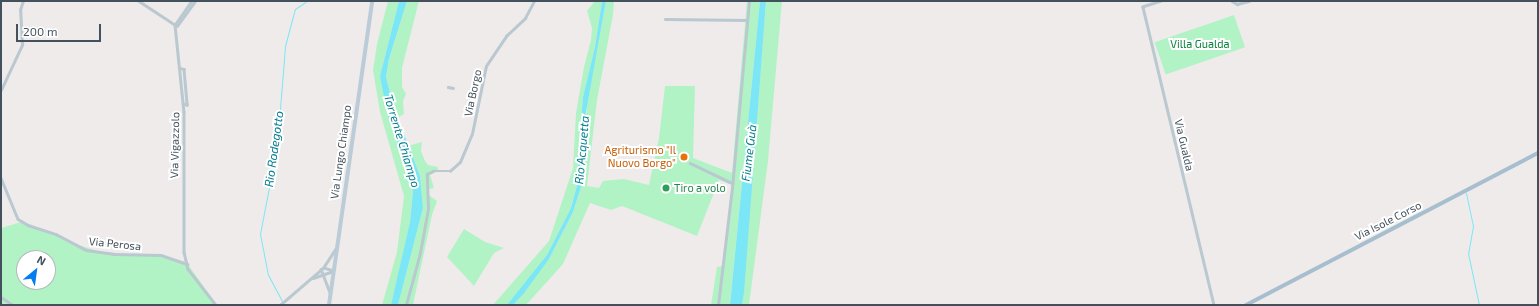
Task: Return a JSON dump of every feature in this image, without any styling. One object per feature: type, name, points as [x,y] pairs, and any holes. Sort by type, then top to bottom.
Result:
[{"type":"main road","name":"Via Lungo Chiampo","points":[[329,305],[372,1]]},
{"type":"main road","name":"Via Isole Corso","points":[[1246,305],[1538,153]]},
{"type":"street","points":[[1,90],[22,45],[20,10],[23,1]]},
{"type":"street","points":[[139,1],[175,25],[193,1]]},
{"type":"street","name":"Via Borgo","points":[[406,305],[420,253],[428,209],[428,172],[449,171],[460,162],[470,141],[486,66],[506,36],[525,18],[534,1]]},
{"type":"street","points":[[718,305],[732,183],[749,1]]},
{"type":"street","name":"Via Gualda","points":[[1161,1],[1143,7],[1214,305]]},
{"type":"street","points":[[1232,1],[1237,4],[1249,1]]},
{"type":"street","points":[[665,18],[747,20]]},
{"type":"street","name":"Via Vigazzolo","points":[[175,25],[183,104],[182,182],[184,252],[187,264]]},
{"type":"street","points":[[448,87],[453,88]]},
{"type":"street","points":[[690,163],[725,178],[732,183]]},
{"type":"street","name":"Via Perosa","points":[[1,178],[18,219],[28,225],[56,234],[86,250],[113,254],[161,255],[187,264]]},
{"type":"street","points":[[280,305],[322,269],[336,248]]},
{"type":"street","points":[[187,264],[188,269],[216,305]]},
{"type":"street","points":[[322,269],[328,268],[333,271]]},
{"type":"street","points":[[322,269],[322,276],[327,281],[330,295]]},
{"type":"street","points":[[312,278],[322,276],[333,271]]},
{"type":"street","points":[[1,297],[14,305]]},
{"type":"green space","points":[[388,1],[399,1],[380,76],[413,191],[410,222],[391,305],[382,305],[397,252],[404,196],[380,112],[373,70],[377,44]]},
{"type":"green space","points":[[407,1],[419,1],[402,68],[402,87],[406,94],[403,101],[404,114],[397,118],[386,77],[389,59]]},
{"type":"green space","points":[[595,1],[602,1],[595,47],[583,97],[578,156],[579,178],[571,208],[547,255],[526,284],[507,305],[493,305],[549,241],[573,168],[576,113],[584,67],[591,40],[592,28],[587,11]]},
{"type":"green space","points":[[606,1],[614,1],[613,15],[597,100],[587,186],[599,188],[603,181],[624,179],[649,185],[659,138],[665,86],[695,86],[693,158],[732,173],[747,1],[760,1],[730,305],[711,305],[717,267],[724,266],[732,185],[719,180],[697,236],[622,206],[611,210],[590,203],[563,264],[526,305],[513,305],[549,259],[573,212],[582,184],[587,103]]},
{"type":"green space","points":[[766,1],[782,1],[768,161],[749,305],[742,305]]},
{"type":"green space","name":"Villa Gualda","points":[[1234,15],[1245,47],[1166,74],[1155,42]]},
{"type":"green space","points":[[422,142],[421,151],[425,161],[428,165],[438,167],[438,171],[430,175],[434,188],[429,189],[429,195],[437,201],[432,215],[413,305],[398,305],[423,208],[420,176],[408,146]]},
{"type":"green space","points":[[21,222],[55,234],[66,241],[104,253],[126,256],[161,256],[187,263],[217,305],[1,305],[1,228]]},
{"type":"green space","points":[[464,229],[485,242],[504,248],[494,253],[474,286],[447,257]]},
{"type":"water","name":"Torrente Chiampo","points":[[399,1],[407,1],[389,59],[386,77],[394,108],[420,176],[423,208],[398,305],[391,305],[410,222],[413,191],[387,113],[380,76]]},
{"type":"water","name":"Rio Acquetta","points":[[602,1],[606,1],[584,123],[582,184],[573,212],[549,259],[524,293],[513,305],[507,305],[547,255],[571,208],[579,178],[578,156],[583,97],[595,47]]},
{"type":"water","name":"Fiume Guà","points":[[760,1],[766,1],[744,292],[742,305],[730,305]]},
{"type":"waterway","name":"Rio Rodegotto","points":[[282,301],[268,275],[260,234],[277,146],[285,46],[295,9],[307,1]]},
{"type":"waterway","points":[[1466,193],[1473,226],[1468,253],[1479,305]]},
{"type":"place","name":"Agriturismo \"Il Nuovo Borgo\"","points":[[684,157]]},
{"type":"place","name":"Tiro a volo","points":[[666,188]]}]
